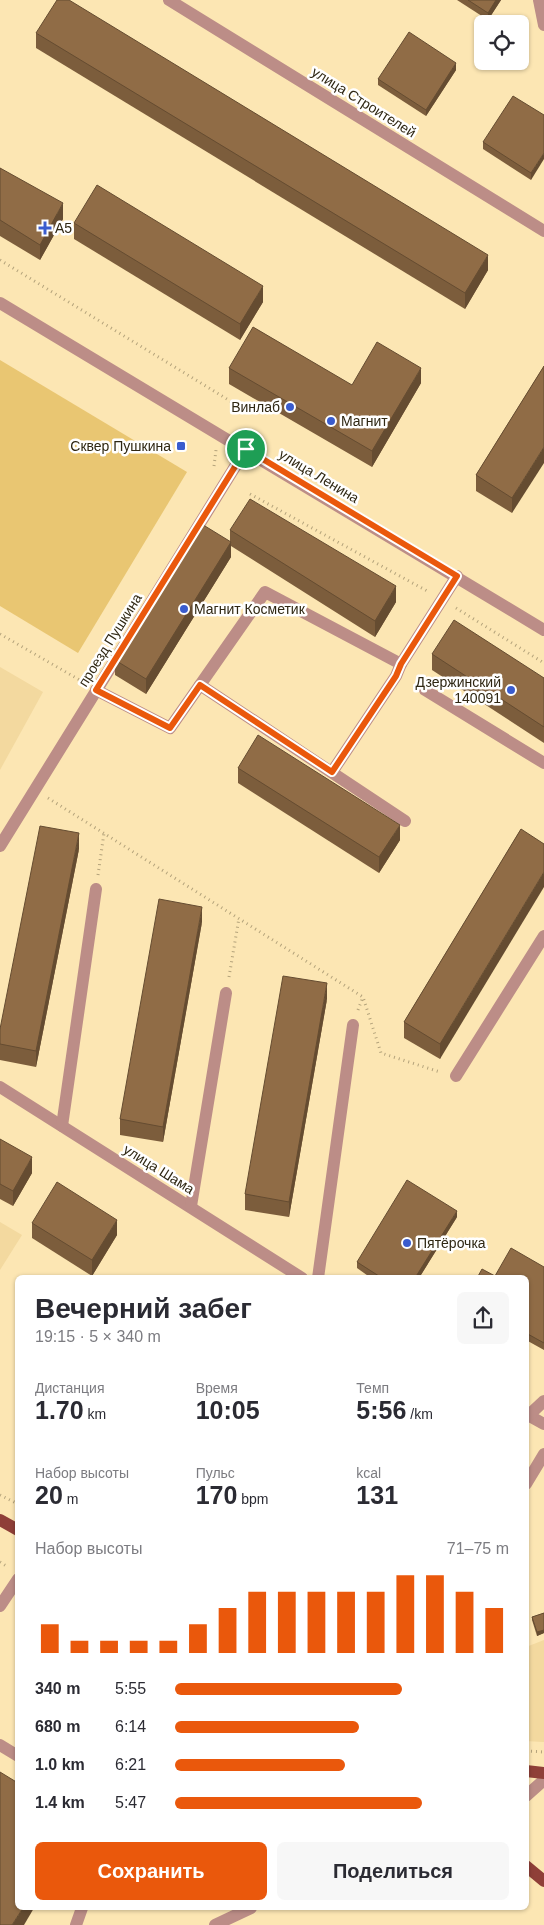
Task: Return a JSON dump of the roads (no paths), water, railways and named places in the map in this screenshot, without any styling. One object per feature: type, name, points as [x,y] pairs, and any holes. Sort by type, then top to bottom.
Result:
[{"type":"main road","points":[[0,1520],[15,1528]]},
{"type":"main road","points":[[529,1772],[544,1773]]},
{"type":"main road","points":[[529,1868],[544,1881]]},
{"type":"street","name":"улица Строителей","points":[[169,0],[544,230]]},
{"type":"street","points":[[539,0],[544,25]]},
{"type":"street","name":"улица Ленина","points":[[0,303],[246,449],[544,630]]},
{"type":"street","name":"проезд Пушкина","points":[[0,846],[246,449]]},
{"type":"street","points":[[332,772],[396,676],[401,664],[457,576]]},
{"type":"street","points":[[96,690],[170,728],[265,592],[401,664]]},
{"type":"street","points":[[200,685],[405,821]]},
{"type":"street","points":[[424,690],[544,763]]},
{"type":"street","points":[[62,1126],[96,889]]},
{"type":"street","points":[[456,1076],[544,936]]},
{"type":"street","points":[[191,1206],[226,993]]},
{"type":"street","points":[[318,1275],[353,1025]]},
{"type":"street","name":"улица Шама","points":[[0,1086],[297,1275]]},
{"type":"street","points":[[529,1412],[544,1401]]},
{"type":"street","points":[[529,1415],[544,1424]]},
{"type":"street","points":[[529,1479],[544,1454]]},
{"type":"street","points":[[0,1606],[15,1587]]},
{"type":"street","points":[[0,1745],[15,1754]]},
{"type":"street","points":[[529,1793],[544,1780]]},
{"type":"street","points":[[76,1925],[81,1910]]},
{"type":"street","points":[[215,1925],[247,1910]]},
{"type":"place","name":"А5","points":[[45,228]]},
{"type":"place","name":"Винлаб","points":[[290,407]]},
{"type":"place","name":"Магнит","points":[[331,421]]},
{"type":"place","name":"Сквер Пушкина","points":[[181,446]]},
{"type":"place","name":"Магнит Косметик","points":[[184,609]]},
{"type":"place","name":"Дзержинский 140091","points":[[511,690]]},
{"type":"place","name":"Пятёрочка","points":[[407,1243]]}]
